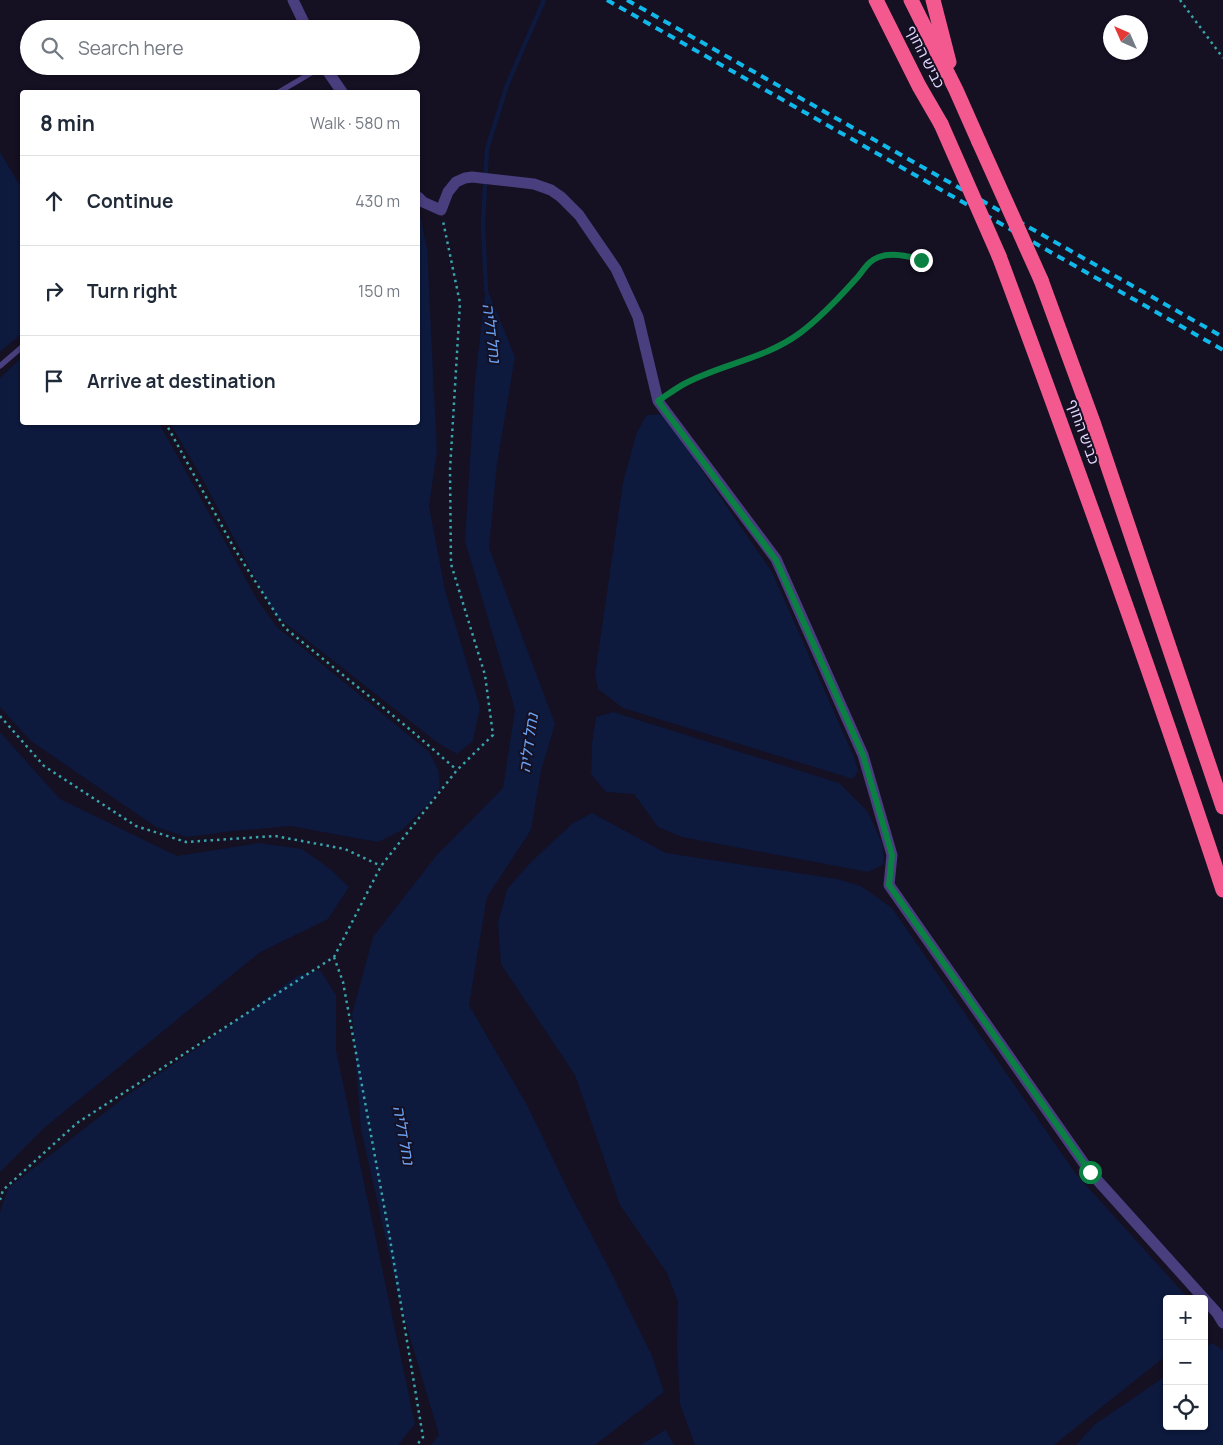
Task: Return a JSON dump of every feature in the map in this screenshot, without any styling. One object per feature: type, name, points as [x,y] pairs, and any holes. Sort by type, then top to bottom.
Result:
[{"type":"highway","name":"כביש החוף","points":[[876,0],[919,86],[941,124],[999,256],[1072,454],[1191,793],[1223,890]]},
{"type":"highway","name":"כביש החוף","points":[[911,0],[956,90],[1041,280],[1096,431],[1223,806]]},
{"type":"highway","points":[[933,0],[956,90]]},
{"type":"street","points":[[293,0],[303,20]]},
{"type":"street","points":[[330,75],[341,90]]},
{"type":"street","points":[[420,199],[441,210],[448,192],[456,182],[465,178],[512,181],[534,184],[551,190],[561,196],[579,215],[616,269],[638,317],[658,401],[776,560],[863,755],[892,855],[889,885],[1090,1172],[1217,1313],[1223,1323]]},
{"type":"lane","points":[[282,90],[308,75]]},
{"type":"lane","points":[[0,366],[20,349]]},
{"type":"path","points":[[1180,0],[1223,58]]},
{"type":"path","points":[[0,1200],[3,1190],[77,1123],[334,957],[381,866],[457,770],[493,734],[485,675],[451,564],[450,470],[460,303],[441,210]]},
{"type":"path","points":[[658,401],[685,383],[757,356],[788,341],[812,323],[857,278],[872,260],[891,254],[921,260]]},
{"type":"path","points":[[167,425],[234,548],[285,628],[457,770]]},
{"type":"path","points":[[0,716],[44,766],[136,826],[186,842],[276,836],[345,848],[381,866]]},
{"type":"path","points":[[334,957],[343,982],[389,1232],[423,1437],[418,1445]]},
{"type":"water","points":[[0,152],[20,186],[20,335],[0,352]]},
{"type":"water","points":[[420,217],[427,248],[437,451],[429,506],[445,590],[480,707],[473,741],[457,754],[438,743],[275,615],[171,425],[420,425]]},
{"type":"water","points":[[486,286],[515,357],[497,464],[489,548],[555,724],[541,771],[531,830],[487,897],[469,1005],[528,1107],[652,1356],[664,1392],[595,1445],[431,1445],[439,1435],[401,1307],[361,1129],[352,1014],[373,937],[436,856],[503,788],[515,710],[465,541],[475,381]]},
{"type":"water","points":[[20,359],[20,425],[160,425],[258,601],[277,627],[429,752],[438,769],[440,787],[430,802],[402,830],[378,842],[290,826],[187,837],[156,827],[31,741],[0,707],[0,378]]},
{"type":"water","points":[[663,414],[772,572],[854,757],[858,771],[853,779],[623,708],[598,689],[595,675],[623,482],[637,432],[647,415]]},
{"type":"water","points":[[613,712],[839,783],[868,812],[882,843],[884,864],[868,872],[682,837],[658,827],[634,794],[606,792],[591,774],[592,743],[596,717]]},
{"type":"water","points":[[0,732],[60,799],[177,856],[259,843],[302,849],[330,869],[349,887],[328,919],[259,953],[43,1129],[0,1172]]},
{"type":"water","points":[[592,813],[666,853],[837,879],[861,886],[892,908],[1076,1174],[1185,1295],[1163,1295],[1163,1358],[1054,1445],[695,1445],[680,1404],[677,1347],[678,1302],[667,1273],[620,1205],[575,1075],[501,964],[498,923],[507,889],[531,862],[573,823]]},
{"type":"water","points":[[320,970],[336,995],[336,1050],[415,1424],[398,1445],[0,1445],[0,1212],[8,1188],[126,1096],[202,1045],[297,976]]},
{"type":"water","points":[[1212,1343],[1223,1350],[1223,1445],[1076,1445],[1094,1425],[1163,1378],[1163,1430],[1208,1430],[1208,1346]]},
{"type":"water","points":[[665,1430],[674,1445],[641,1445]]},
{"type":"waterway","name":"נחל דליה","points":[[486,290],[483,224],[487,149],[507,85],[544,0]]},
{"type":"railway","points":[[607,0],[1223,350]]},
{"type":"railway","points":[[627,0],[1223,337]]},
{"type":"route","points":[[921,260],[891,254],[872,260],[857,278],[799,334],[765,353],[685,383],[658,401],[776,560],[863,755],[892,855],[889,885],[1090,1172]]}]
